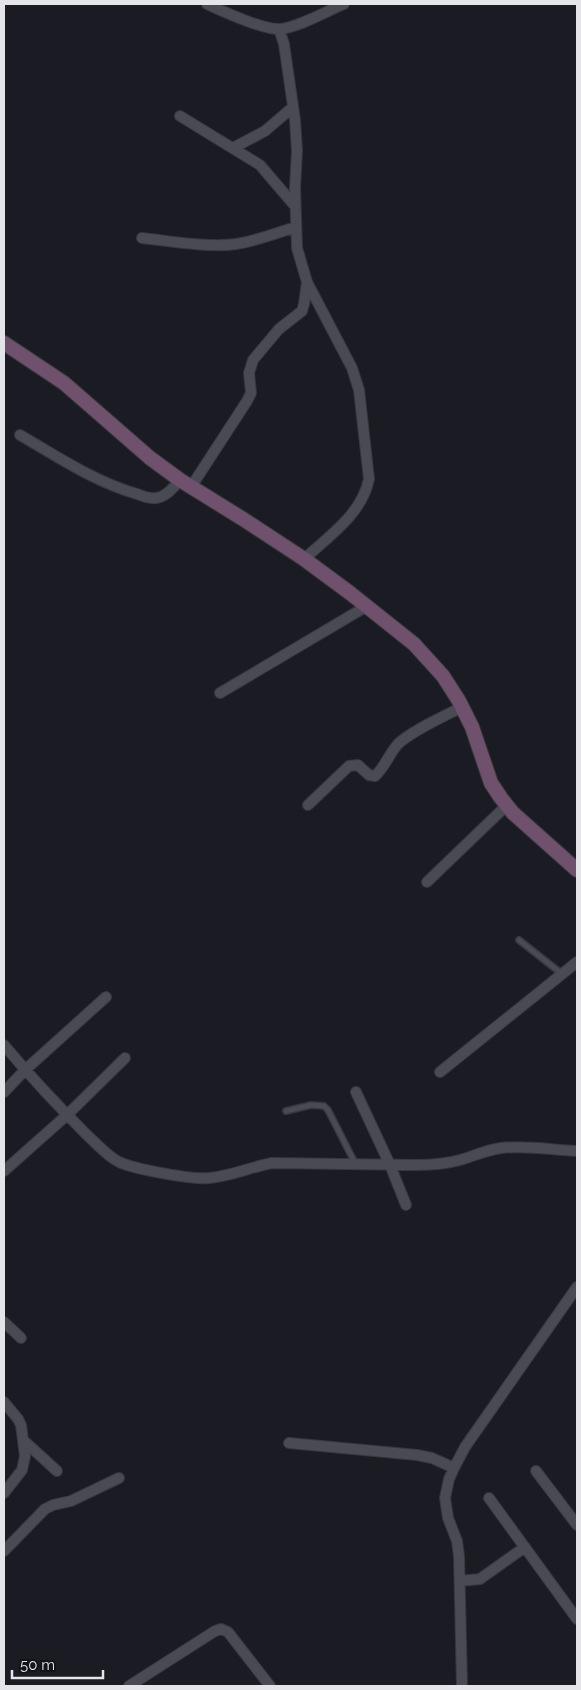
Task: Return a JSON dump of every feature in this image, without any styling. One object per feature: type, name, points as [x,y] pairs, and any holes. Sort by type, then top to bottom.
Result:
[{"type":"street","points":[[207,4],[261,25],[279,29],[299,24],[344,4]]},
{"type":"street","points":[[279,29],[284,44],[297,151],[295,188],[297,248],[307,282],[348,360],[359,390],[369,479],[366,491],[351,516],[304,559]]},
{"type":"street","points":[[233,148],[265,131],[293,107]]},
{"type":"street","points":[[180,116],[260,165],[295,206]]},
{"type":"street","points":[[142,238],[234,244],[296,227]]},
{"type":"street","points":[[20,435],[79,469],[124,490],[148,498],[157,498],[186,484],[247,401],[250,393],[249,373],[253,360],[280,329],[302,311],[307,282]]},
{"type":"street","points":[[4,343],[64,383],[150,458],[186,484],[304,559],[414,644],[443,676],[462,707],[472,727],[491,783],[513,813],[577,870]]},
{"type":"street","points":[[220,693],[367,606]]},
{"type":"street","points":[[308,805],[349,766],[358,765],[369,775],[375,776],[380,772],[392,751],[405,738],[462,707]]},
{"type":"street","points":[[427,882],[507,805]]},
{"type":"street","points":[[440,1072],[577,962]]},
{"type":"street","points":[[4,1092],[25,1070],[106,997]]},
{"type":"street","points":[[4,1046],[67,1115],[110,1156],[120,1162],[196,1178],[220,1177],[272,1163],[438,1164],[459,1160],[482,1152],[517,1147],[577,1151]]},
{"type":"street","points":[[4,1170],[67,1115],[125,1058]]},
{"type":"street","points":[[356,1092],[390,1165],[406,1205]]},
{"type":"street","points":[[462,1686],[460,1581],[457,1541],[448,1518],[445,1498],[449,1479],[465,1447],[577,1286]]},
{"type":"street","points":[[4,1322],[21,1338]]},
{"type":"street","points":[[4,1402],[18,1419],[22,1430],[25,1456],[22,1470],[4,1493]]},
{"type":"street","points":[[23,1440],[56,1471]]},
{"type":"street","points":[[289,1443],[417,1455],[432,1458],[454,1468]]},
{"type":"street","points":[[536,1471],[577,1525]]},
{"type":"street","points":[[4,1551],[45,1509],[71,1502],[119,1478]]},
{"type":"street","points":[[489,1498],[577,1619]]},
{"type":"street","points":[[460,1581],[480,1579],[525,1548]]},
{"type":"street","points":[[129,1686],[221,1629],[228,1632],[270,1686]]},
{"type":"lane","points":[[519,940],[562,974]]},
{"type":"lane","points":[[286,1111],[319,1104],[324,1106],[333,1119],[356,1164]]}]
